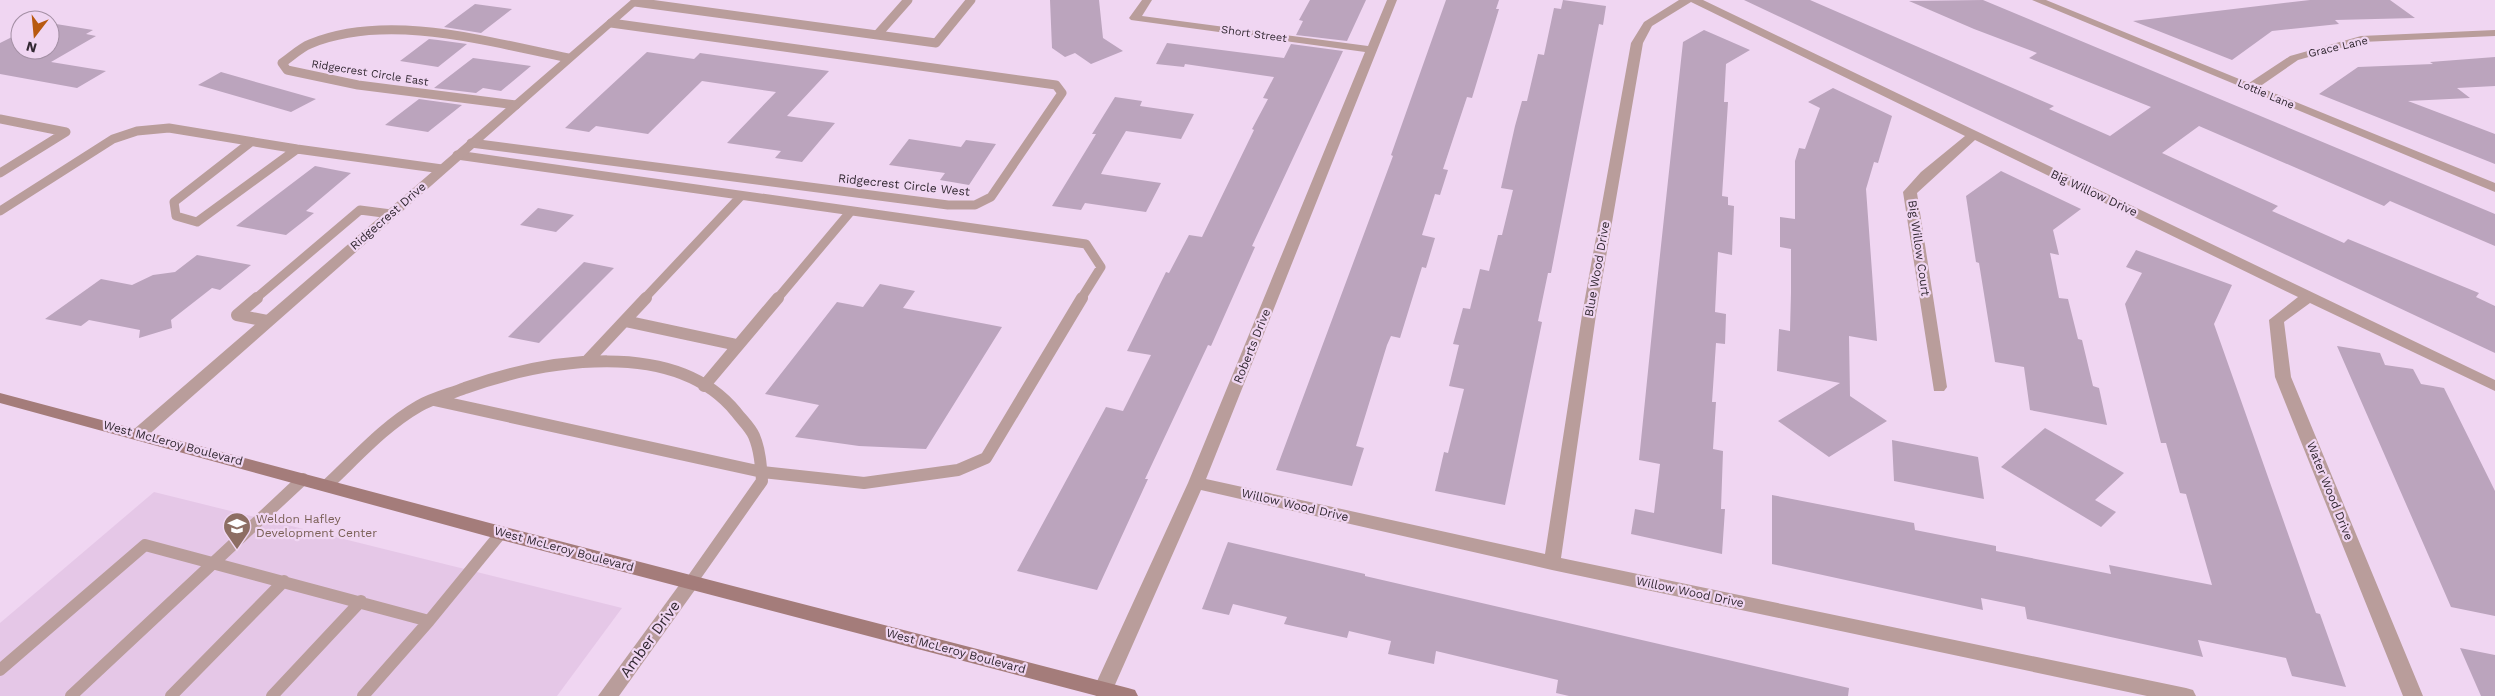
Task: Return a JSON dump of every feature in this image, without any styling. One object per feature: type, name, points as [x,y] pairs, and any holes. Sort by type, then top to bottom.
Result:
[{"type":"main road","name":"West McLeroy Boulevard","points":[[0,398],[303,478],[501,533],[1128,696]]},
{"type":"street","name":"Short Street","points":[[1147,0],[1136,18],[1372,50]]},
{"type":"street","name":"Roberts Drive","points":[[1103,690],[1196,483],[1392,0]]},
{"type":"street","name":"Blue Wood Drive","points":[[1552,562],[1589,315],[1636,43],[1648,24],[1687,0]]},
{"type":"street","name":"Big Willow Drive","points":[[1694,0],[1972,136],[2495,386]]},
{"type":"street","name":"Lottie Lane","points":[[2037,0],[2495,188]]},
{"type":"street","name":"Ridgecrest Drive","points":[[139,434],[568,58],[611,24],[636,1]]},
{"type":"street","name":"Grace Lane","points":[[2251,87],[2294,58],[2361,40],[2495,33]]},
{"type":"street","name":"Big Willow Court","points":[[1939,387],[1910,192],[1926,175],[1972,136]]},
{"type":"street","name":"Water Wood Drive","points":[[2309,296],[2276,320],[2283,377],[2413,696]]},
{"type":"street","name":"Willow Wood Drive","points":[[1196,483],[1552,562],[2186,696]]},
{"type":"street","name":"Amber Drive","points":[[608,696],[691,582]]},
{"type":"lane","points":[[877,35],[908,0]]},
{"type":"lane","points":[[636,1],[936,43],[971,0]]},
{"type":"lane","name":"Ridgecrest Circle West","points":[[471,143],[948,204],[975,205],[991,197],[1062,93],[1056,85],[611,24]]},
{"type":"lane","name":"Ridgecrest Circle East","points":[[516,105],[348,83],[287,70],[282,64],[290,55],[325,36],[351,31],[395,30],[429,33],[568,58]]},
{"type":"lane","points":[[0,119],[66,132],[0,172]]},
{"type":"lane","points":[[0,211],[113,139],[137,131],[169,128],[297,149],[442,169]]},
{"type":"lane","points":[[251,142],[174,202],[176,216],[197,222],[297,149]]},
{"type":"lane","points":[[434,400],[762,472],[864,483],[958,470],[986,458],[1101,267],[1086,244],[457,155]]},
{"type":"lane","points":[[586,362],[741,196]]},
{"type":"lane","points":[[267,322],[236,315],[360,210],[390,214]]},
{"type":"lane","points":[[704,386],[851,211]]},
{"type":"lane","points":[[624,321],[738,345]]},
{"type":"lane","points":[[328,485],[370,444],[417,407],[486,379],[556,363],[622,361],[679,372],[724,397],[753,434],[762,472],[762,481],[691,582]]},
{"type":"lane","points":[[71,696],[303,478]]},
{"type":"lane","points":[[363,696],[429,621],[501,533]]},
{"type":"lane","points":[[0,670],[145,545],[361,601],[429,621]]},
{"type":"lane","points":[[171,696],[284,581]]},
{"type":"lane","points":[[272,696],[361,601]]},
{"type":"shaded area","name":"Weldon Hafley Development Center","points":[[154,492],[622,608],[557,696],[0,696],[0,623]]},
{"type":"building","points":[[1050,0],[1099,0],[1103,38],[1123,51],[1091,64],[1075,53],[1065,57],[1052,48]]},
{"type":"building","points":[[1310,0],[1366,0],[1347,41],[1296,35],[1303,21],[1299,20]]},
{"type":"building","points":[[1446,0],[1499,0],[1496,9],[1499,9],[1472,98],[1467,97],[1443,169],[1448,170],[1440,195],[1435,194],[1422,235],[1435,238],[1426,268],[1422,267],[1400,338],[1391,336],[1387,345],[1356,446],[1364,448],[1352,486],[1276,470],[1393,156],[1391,155]]},
{"type":"building","points":[[1563,0],[1606,6],[1603,25],[1599,24],[1551,273],[1548,273],[1538,321],[1542,322],[1505,505],[1435,491],[1444,452],[1448,453],[1464,389],[1449,386],[1459,345],[1453,344],[1463,308],[1470,309],[1480,269],[1489,271],[1498,235],[1502,235],[1513,190],[1501,188],[1515,126],[1522,101],[1527,101],[1538,54],[1544,55],[1554,8],[1561,9]]},
{"type":"building","points":[[1744,0],[1810,0],[2054,106],[2049,109],[2110,136],[2151,107],[2029,58],[2037,53],[1909,1],[1983,0],[2495,214],[2495,246],[2390,201],[2384,206],[2199,126],[2162,153],[2278,206],[2272,211],[2344,243],[2348,239],[2479,293],[2476,297],[2495,306],[2495,353]]},
{"type":"building","points":[[2310,0],[2390,0],[2415,18],[2335,20],[2339,24],[2272,31],[2232,60],[2133,21]]},
{"type":"building","points":[[475,4],[512,9],[481,33],[444,27]]},
{"type":"building","points":[[60,25],[93,30],[86,34],[96,36],[60,57]]},
{"type":"building","points":[[1704,30],[1750,50],[1726,64],[1724,102],[1728,102],[1722,196],[1728,197],[1728,205],[1734,206],[1732,255],[1718,252],[1715,312],[1726,314],[1725,344],[1716,343],[1712,402],[1716,402],[1713,449],[1723,451],[1721,509],[1725,509],[1722,554],[1631,534],[1635,509],[1654,513],[1660,464],[1639,460],[1656,292],[1683,42]]},
{"type":"building","points":[[10,38],[10,60],[54,60],[51,62],[106,71],[77,88],[0,74],[0,43]]},
{"type":"building","points":[[429,39],[467,44],[438,67],[400,61]]},
{"type":"building","points":[[1167,43],[1284,58],[1291,44],[1343,51],[1252,246],[1255,247],[1211,346],[1208,345],[1145,479],[1148,479],[1097,590],[1017,571],[1106,407],[1123,411],[1151,355],[1127,351],[1166,272],[1169,273],[1189,235],[1202,237],[1268,99],[1263,98],[1274,77],[1185,64],[1184,67],[1156,64]]},
{"type":"building","points":[[647,52],[694,59],[700,53],[829,71],[787,116],[835,123],[802,162],[775,158],[781,151],[727,143],[776,92],[702,81],[648,134],[596,126],[589,132],[565,128]]},
{"type":"building","points":[[2495,57],[2495,86],[2457,88],[2470,98],[2408,101],[2495,134],[2495,164],[2319,94],[2358,67],[2433,64],[2430,62]]},
{"type":"building","points":[[473,58],[531,66],[501,91],[483,88],[476,93],[434,88]]},
{"type":"building","points":[[221,72],[316,99],[291,112],[198,85]]},
{"type":"building","points":[[1833,88],[1892,116],[1878,163],[1874,162],[1866,189],[1877,341],[1849,336],[1850,396],[1887,421],[1829,457],[1778,421],[1840,383],[1777,371],[1779,329],[1790,331],[1791,293],[1791,249],[1780,247],[1780,217],[1795,219],[1795,161],[1799,148],[1805,149],[1820,108],[1808,102]]},
{"type":"building","points":[[1115,97],[1142,101],[1140,106],[1194,114],[1181,139],[1126,131],[1101,174],[1161,183],[1146,212],[1085,203],[1081,210],[1052,206],[1096,134],[1092,134]]},
{"type":"building","points":[[419,99],[462,105],[428,132],[385,125]]},
{"type":"building","points":[[909,139],[961,147],[966,140],[996,144],[969,185],[940,180],[945,173],[889,165]]},
{"type":"building","points":[[315,166],[351,173],[306,211],[314,213],[286,235],[236,226]]},
{"type":"building","points":[[2001,171],[2081,209],[2053,230],[2059,255],[2050,253],[2059,298],[2068,299],[2078,339],[2082,340],[2093,386],[2099,388],[2107,425],[2030,410],[2024,367],[1995,362],[1979,263],[1976,262],[1966,196]]},
{"type":"building","points":[[538,208],[574,215],[556,232],[520,225]]},
{"type":"building","points":[[2136,250],[2232,285],[2214,324],[2316,613],[2320,614],[2346,687],[2292,676],[2286,658],[2198,640],[2203,657],[2027,619],[2025,607],[1981,598],[1983,610],[1772,564],[1772,495],[1914,523],[1915,530],[1996,546],[1996,551],[2111,574],[2109,565],[2212,585],[2186,494],[2180,493],[2166,443],[2161,443],[2125,304],[2142,273],[2126,267]]},
{"type":"building","points":[[197,255],[251,265],[220,290],[212,288],[171,320],[172,328],[139,338],[140,330],[89,320],[81,326],[45,319],[101,279],[132,285],[153,275],[175,272]]},
{"type":"building","points":[[584,262],[614,268],[539,343],[508,337]]},
{"type":"building","points":[[880,284],[915,291],[903,308],[1002,327],[926,449],[859,446],[795,437],[819,405],[765,394],[837,302],[863,307]]},
{"type":"building","points":[[2337,346],[2380,353],[2385,365],[2413,369],[2421,384],[2444,388],[2495,491],[2495,616],[2451,607]]},
{"type":"building","points":[[2045,428],[2124,473],[2095,500],[2116,512],[2101,527],[2001,467]]},
{"type":"building","points":[[1892,440],[1978,457],[1984,499],[1894,481]]},
{"type":"building","points":[[1228,542],[1365,574],[1365,576],[1849,688],[1848,696],[1569,696],[1556,693],[1558,680],[1436,651],[1434,664],[1388,654],[1391,641],[1349,631],[1347,638],[1284,624],[1287,617],[1233,604],[1229,615],[1202,609]]},
{"type":"building","points":[[2460,648],[2495,655],[2495,696],[2481,696]]},
{"type":"place","name":"Weldon Hafley Development Center","points":[[237,550]]}]
